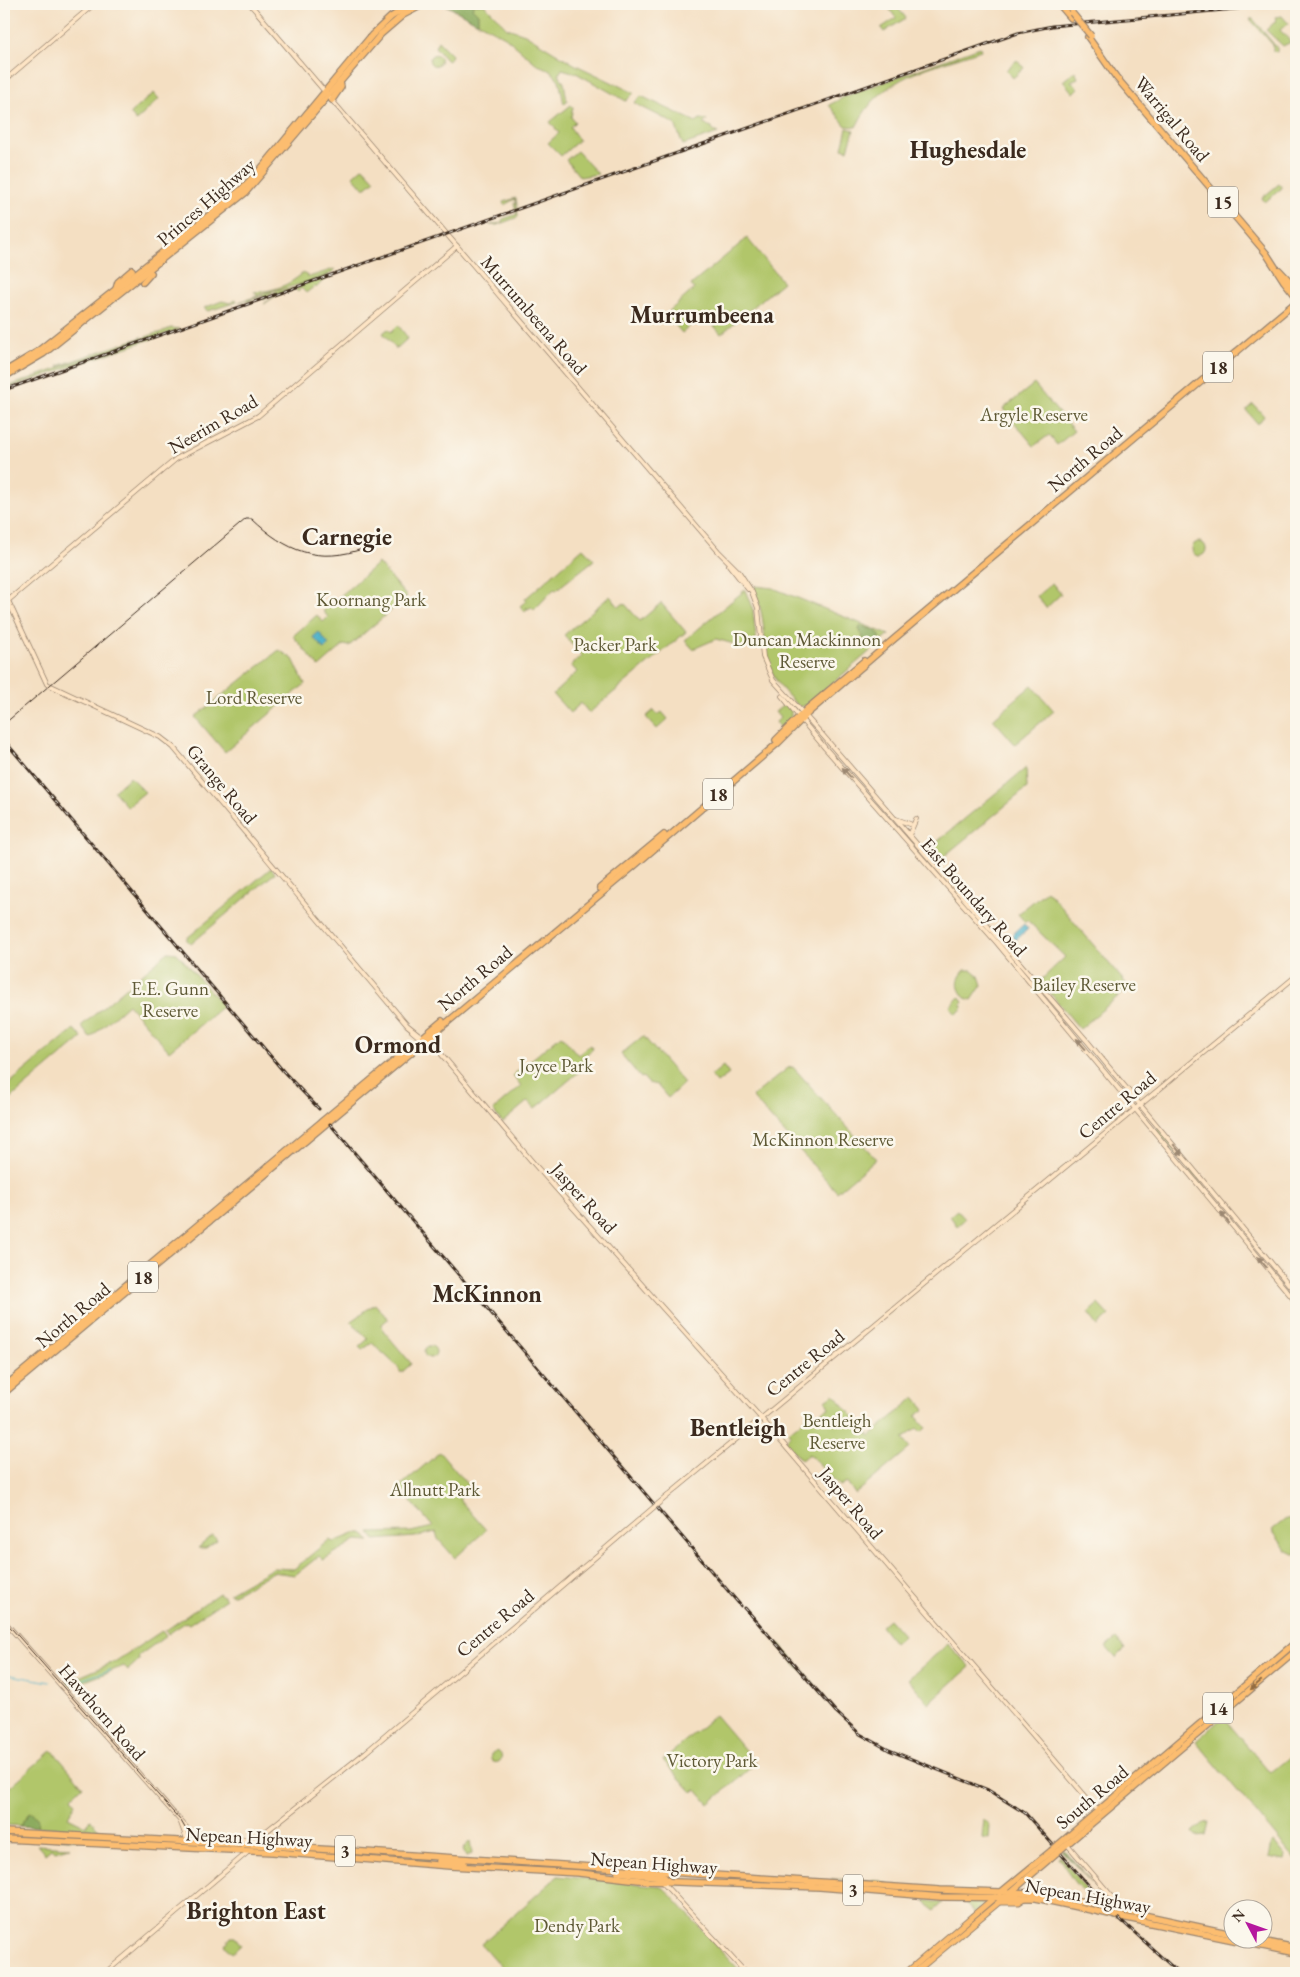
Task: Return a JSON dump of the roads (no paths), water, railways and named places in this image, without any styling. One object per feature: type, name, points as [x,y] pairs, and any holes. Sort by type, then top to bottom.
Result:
[{"type":"highway","name":"Princes Highway","points":[[328,96],[377,30],[412,4]]},
{"type":"highway","name":"Princes Highway","points":[[4,377],[36,359],[238,199],[387,28],[403,15],[424,4]]},
{"type":"highway","name":"Warrigal Road","points":[[1059,4],[1089,37],[1119,80],[1295,290]]},
{"type":"highway","name":"Warrigal Road","points":[[1064,4],[1070,14]]},
{"type":"highway","name":"Princes Highway","points":[[4,372],[32,356],[241,190],[267,167]]},
{"type":"highway","points":[[143,282],[159,266],[161,260]]},
{"type":"highway","points":[[116,289],[118,282],[132,270]]},
{"type":"highway","points":[[1294,305],[1295,290]]},
{"type":"highway","name":"North Road","points":[[802,716],[1294,305]]},
{"type":"highway","name":"North Road","points":[[4,1388],[238,1195],[728,783],[795,724],[808,708],[853,670],[894,640]]},
{"type":"highway","name":"North Road","points":[[423,1040],[436,1032],[602,889]]},
{"type":"highway","points":[[434,1046],[436,1032]]},
{"type":"highway","name":"North Road","points":[[4,1393],[20,1376]]},
{"type":"highway","name":"South Road","points":[[1003,1895],[1222,1709],[1296,1642]]},
{"type":"highway","name":"South Road","points":[[1222,1709],[1296,1651]]},
{"type":"highway","name":"Nepean Highway","points":[[4,1832],[34,1837],[173,1848],[273,1848],[436,1857],[439,1861],[488,1868],[538,1867]]},
{"type":"highway","name":"Nepean Highway","points":[[4,1839],[34,1837],[168,1841],[250,1847]]},
{"type":"highway","points":[[168,1841],[174,1845],[173,1848]]},
{"type":"highway","points":[[188,1842],[195,1849]]},
{"type":"highway","name":"Nepean Highway","points":[[273,1848],[433,1865],[453,1862]]},
{"type":"highway","name":"South Road","points":[[1003,1895],[1024,1882],[1052,1853]]},
{"type":"highway","points":[[433,1865],[436,1857]]},
{"type":"highway","points":[[453,1862],[468,1861],[488,1868]]},
{"type":"highway","name":"Nepean Highway","points":[[468,1861],[538,1867],[568,1872],[676,1874],[912,1891],[1026,1896],[1097,1904],[1111,1908],[1119,1913]]},
{"type":"highway","points":[[562,1865],[563,1870],[568,1872]]},
{"type":"highway","name":"Nepean Highway","points":[[553,1869],[562,1865],[616,1869],[664,1877],[664,1881],[766,1881]]},
{"type":"highway","points":[[676,1874],[677,1878],[682,1882]]},
{"type":"highway","points":[[1003,1895],[1032,1874]]},
{"type":"highway","points":[[1024,1882],[1022,1888],[1026,1896]]},
{"type":"highway","name":"Nepean Highway","points":[[912,1891],[973,1892],[1003,1895]]},
{"type":"highway","name":"Nepean Highway","points":[[1026,1896],[1105,1913],[1119,1913],[1222,1932]]},
{"type":"highway","name":"Nepean Highway","points":[[1129,1915],[1296,1954]]},
{"type":"highway","points":[[1272,1943],[1296,1948]]},
{"type":"main road","points":[[4,81],[94,4]]},
{"type":"main road","name":"Murrumbeena Road","points":[[250,4],[747,585],[756,609],[764,667],[773,685],[802,716]]},
{"type":"main road","name":"Neerim Road","points":[[4,604],[182,455],[258,416],[457,246]]},
{"type":"main road","name":"Grange Road","points":[[4,592],[47,683],[171,744],[407,1025],[423,1040]]},
{"type":"main road","points":[[808,708],[795,708],[795,724],[810,730]]},
{"type":"main road","name":"East Boundary Road","points":[[802,716],[810,730],[964,906],[1137,1109],[1296,1302]]},
{"type":"main road","name":"East Boundary Road","points":[[802,716],[968,902],[1141,1105],[1296,1293]]},
{"type":"main road","points":[[894,818],[910,824]]},
{"type":"main road","points":[[910,835],[916,819]]},
{"type":"main road","points":[[964,906],[968,902]]},
{"type":"main road","points":[[968,902],[970,913]]},
{"type":"main road","name":"Centre Road","points":[[105,1973],[266,1833],[399,1724],[653,1508],[1296,976]]},
{"type":"main road","name":"Jasper Road","points":[[423,1040],[434,1046],[761,1418],[1100,1813]]},
{"type":"main road","name":"Jasper Road","points":[[423,1040],[439,1053]]},
{"type":"main road","points":[[1116,1085],[1117,1077]]},
{"type":"main road","points":[[1124,1119],[1131,1102]]},
{"type":"main road","points":[[1147,1122],[1149,1115]]},
{"type":"main road","points":[[1153,1120],[1156,1125],[1155,1132]]},
{"type":"main road","points":[[1204,1191],[1209,1187]]},
{"type":"main road","points":[[1285,1280],[1290,1290],[1288,1293]]},
{"type":"main road","name":"Hawthorn Road","points":[[4,1621],[200,1843]]},
{"type":"main road","name":"Hawthorn Road","points":[[180,1821],[188,1842]]},
{"type":"main road","points":[[178,1842],[183,1838],[185,1832]]},
{"type":"main road","points":[[266,1833],[266,1840],[273,1848]]},
{"type":"main road","points":[[1066,1842],[1116,1902],[1119,1913]]},
{"type":"main road","points":[[664,1881],[746,1973]]},
{"type":"main road","points":[[965,1923],[976,1920],[1003,1895],[1019,1902],[1026,1896]]},
{"type":"main road","name":"South Road","points":[[914,1973],[965,1923],[1003,1895]]},
{"type":"main road","name":"South Road","points":[[906,1973],[976,1920]]},
{"type":"water","points":[[319,632],[329,645],[324,649],[313,637]]},
{"type":"water","points":[[1024,924],[1028,929],[1016,940],[1012,935]]},
{"type":"waterway","points":[[66,1685],[110,1670]]},
{"type":"waterway","points":[[4,1674],[50,1682]]},
{"type":"tram line","points":[[4,724],[246,519],[252,519],[277,539],[290,547],[304,552],[332,555],[365,548]]},
{"type":"tram line","points":[[4,1620],[181,1821],[191,1838]]},
{"type":"railway","points":[[4,390],[1018,33],[1052,26],[1288,4]]},
{"type":"railway","points":[[4,740],[284,1072],[319,1109]]},
{"type":"railway","points":[[330,1124],[741,1606]]},
{"type":"railway","points":[[745,1608],[836,1712],[860,1734],[889,1750],[988,1790],[1025,1813],[1112,1912],[1179,1973]]},
{"type":"district","name":"Hughesdale","points":[[968,149]]},
{"type":"district","name":"Murrumbeena","points":[[702,314]]},
{"type":"district","name":"Carnegie","points":[[347,536]]},
{"type":"district","name":"Ormond","points":[[398,1044]]},
{"type":"district","name":"McKinnon","points":[[487,1293]]},
{"type":"district","name":"Bentleigh","points":[[738,1427]]},
{"type":"district","name":"Brighton East","points":[[256,1910]]},
{"type":"park label","name":"Argyle Reserve","points":[[1034,414]]},
{"type":"park label","name":"Koornang Park","points":[[371,599]]},
{"type":"park label","name":"Packer Park","points":[[615,644]]},
{"type":"park label","name":"Duncan Mackinnon Reserve","points":[[807,650]]},
{"type":"park label","name":"Lord Reserve","points":[[254,697]]},
{"type":"park label","name":"Bailey Reserve","points":[[1084,984]]},
{"type":"park label","name":"E.E. Gunn Reserve","points":[[170,999]]},
{"type":"park label","name":"Joyce Park","points":[[556,1065]]},
{"type":"park label","name":"McKinnon Reserve","points":[[823,1139]]},
{"type":"park label","name":"Bentleigh Reserve","points":[[837,1431]]},
{"type":"park label","name":"Allnutt Park","points":[[435,1489]]},
{"type":"park label","name":"Victory Park","points":[[712,1760]]},
{"type":"park label","name":"Dendy Park","points":[[577,1925]]}]
